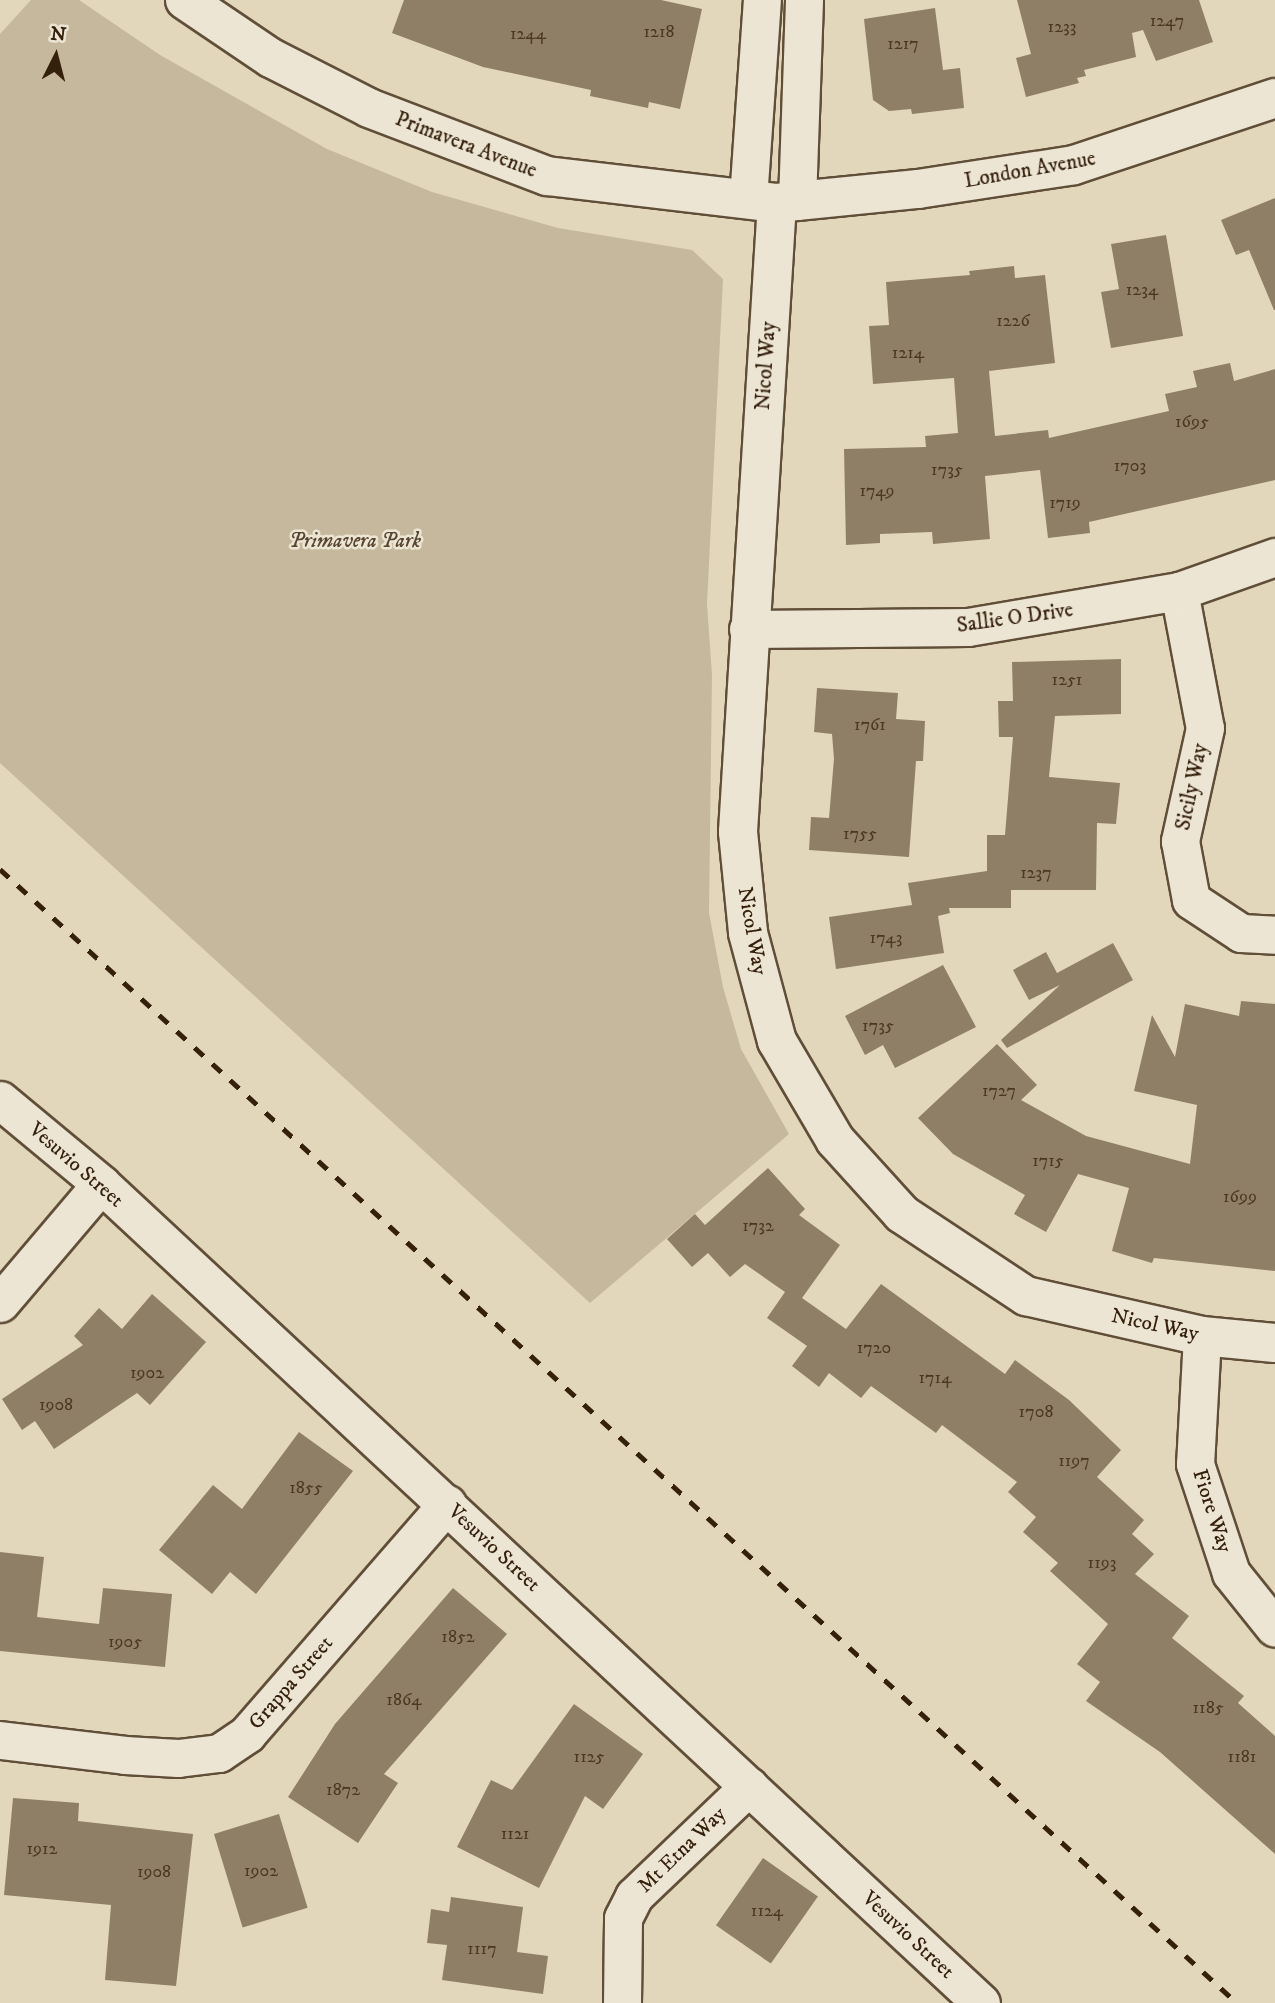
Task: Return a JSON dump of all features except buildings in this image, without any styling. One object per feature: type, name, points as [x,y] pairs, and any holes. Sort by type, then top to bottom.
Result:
[{"type":"street","name":"Primavera Avenue","points":[[185,0],[271,58],[369,108],[547,176],[774,201]]},
{"type":"street","name":"Nicol Way","points":[[762,0],[774,201]]},
{"type":"street","name":"Nicol Way","points":[[804,0],[774,201],[738,832],[748,933],[777,1041],[835,1140],[902,1214],[1026,1297],[1202,1336],[1275,1343]]},
{"type":"street","name":"London Avenue","points":[[774,201],[918,189],[1074,165],[1188,131],[1275,98]]},
{"type":"street","name":"Sallie O Drive","points":[[748,629],[968,627],[1179,592],[1275,557]]},
{"type":"street","name":"Sicily Way","points":[[1179,592],[1205,728],[1180,841],[1191,900],[1241,933],[1275,935]]},
{"type":"street","name":"Vesuvio Street","points":[[0,1100],[101,1184],[981,2003]]},
{"type":"street","points":[[0,1303],[101,1184]]},
{"type":"street","name":"Fiore Way","points":[[1202,1336],[1195,1464],[1231,1573],[1275,1628]]},
{"type":"street","name":"Grappa Street","points":[[0,1740],[125,1755],[178,1758],[219,1753],[247,1734],[447,1504]]},
{"type":"street","name":"Mt Etna Way","points":[[622,2003],[623,1919],[634,1896],[749,1786]]},
{"type":"green space","name":"Primavera Park","points":[[31,0],[79,0],[160,55],[327,149],[432,192],[558,228],[692,250],[723,279],[707,604],[712,675],[709,913],[723,987],[741,1049],[789,1134],[590,1303],[0,763],[0,34]]},
{"type":"railway","points":[[0,869],[1237,2003]]}]
